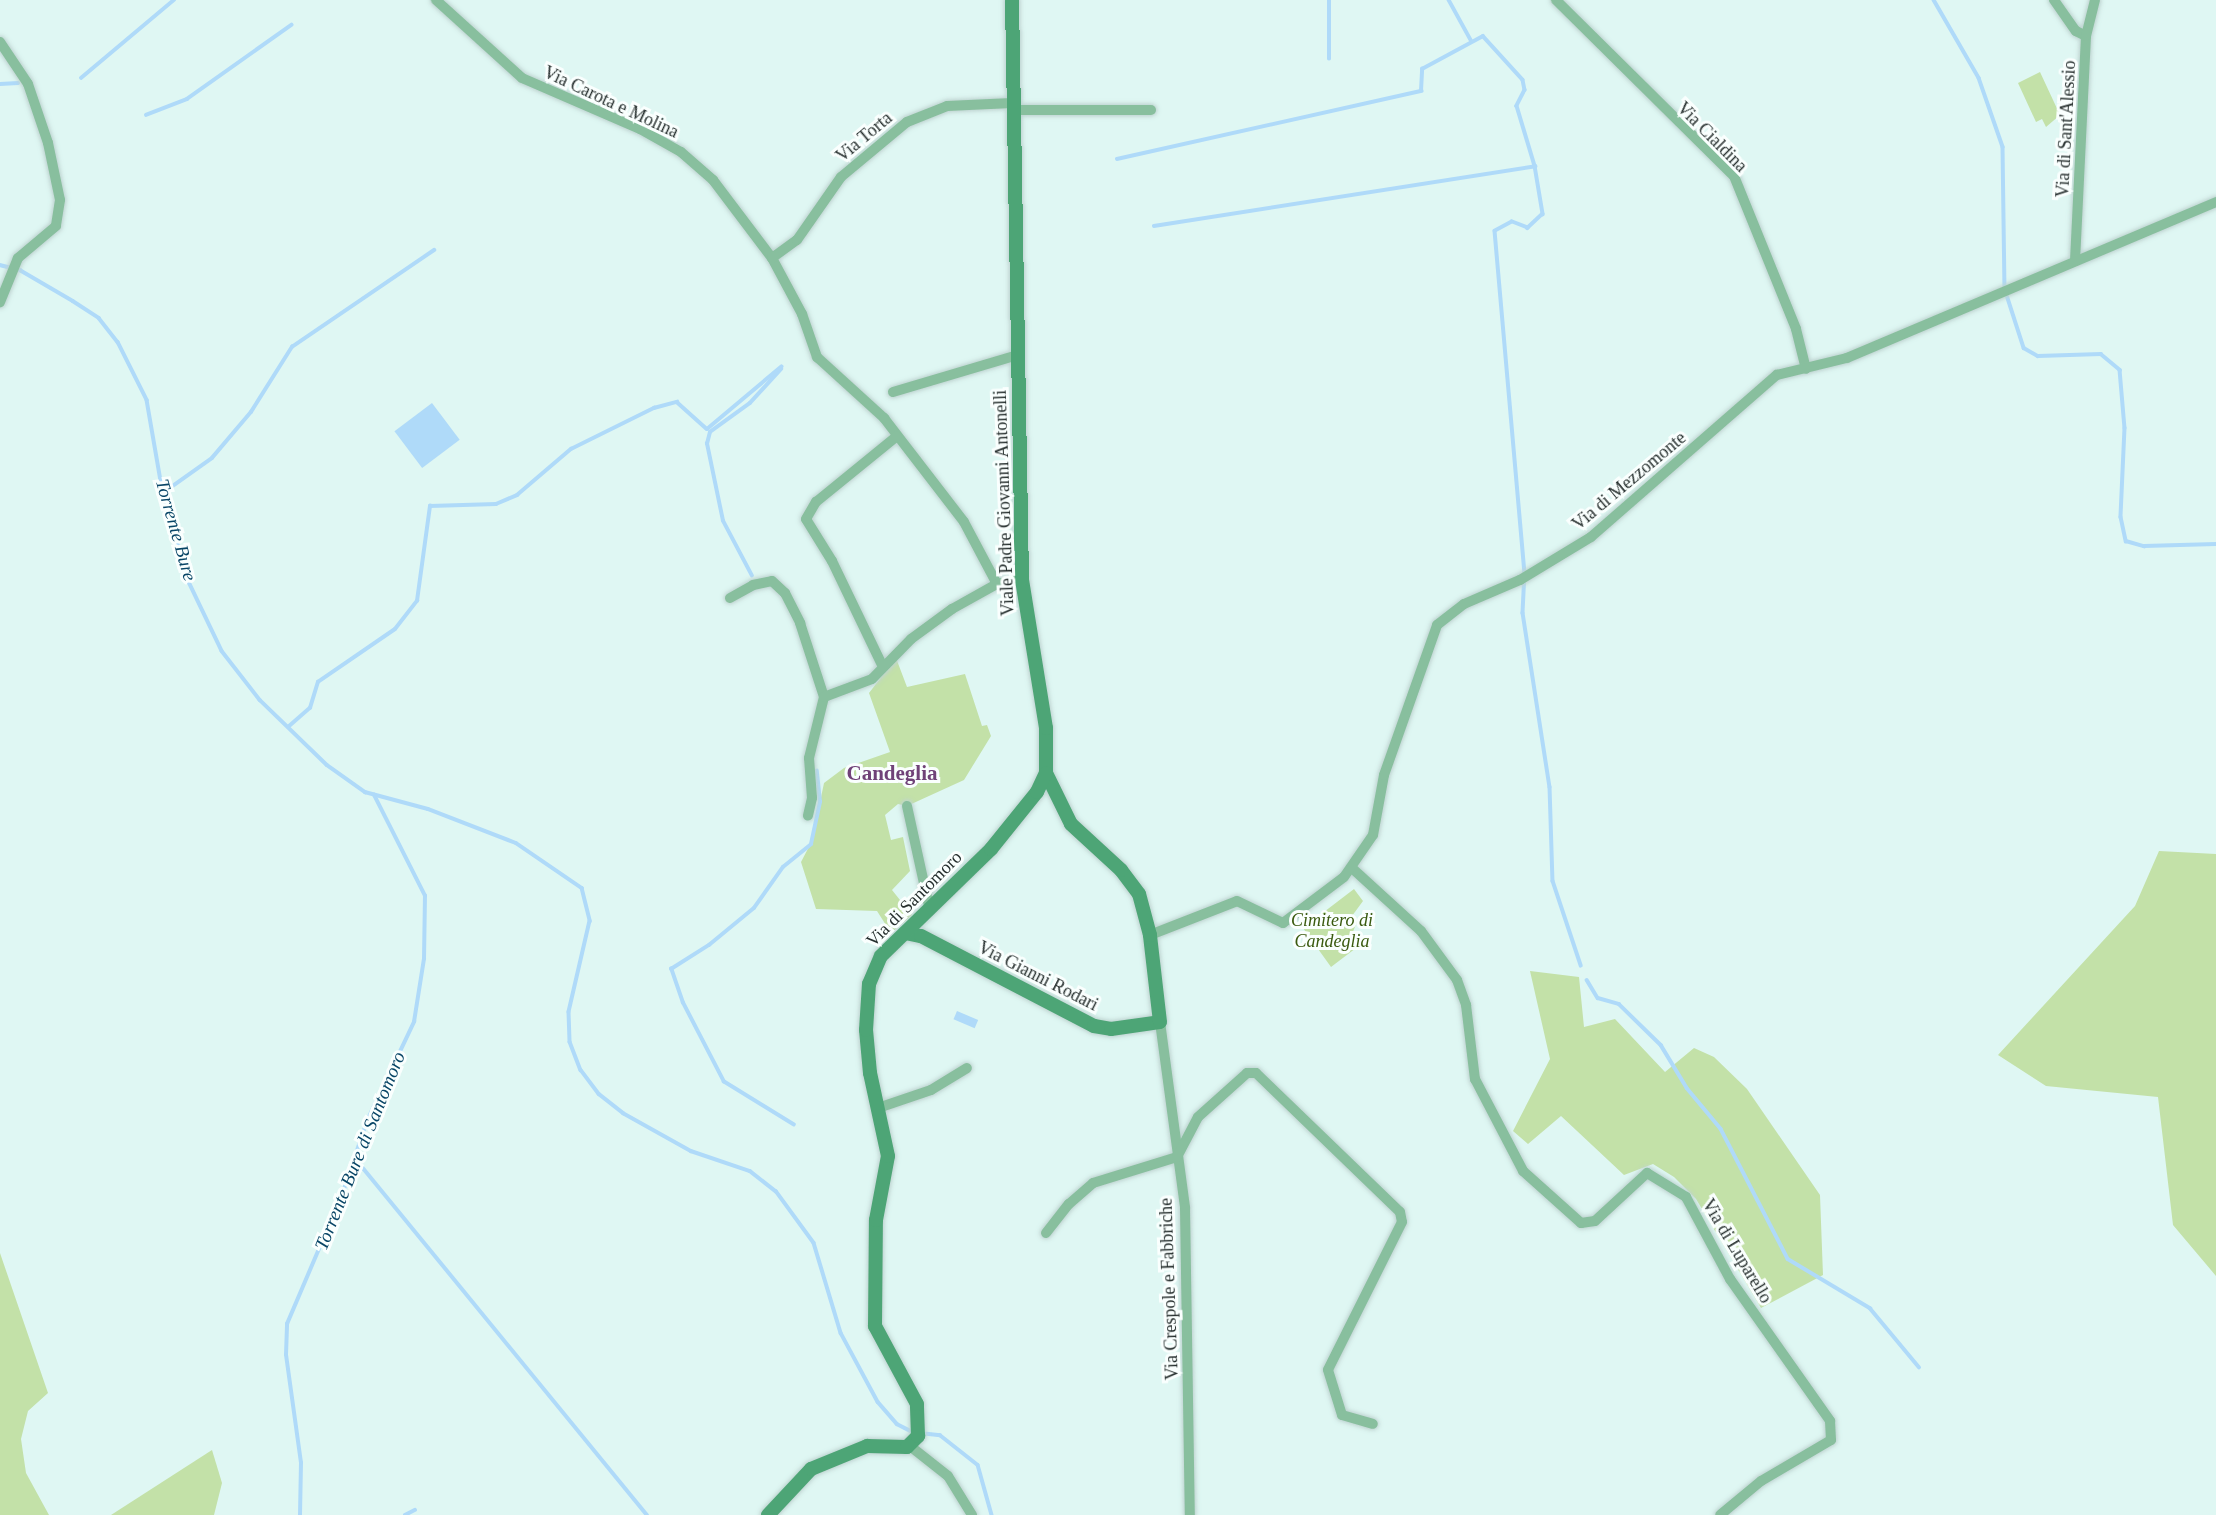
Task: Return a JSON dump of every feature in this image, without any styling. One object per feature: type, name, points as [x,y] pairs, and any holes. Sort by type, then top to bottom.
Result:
[{"type":"main road","name":"Viale Padre Giovanni Antonelli","points":[[1012,0],[1023,579],[1046,728],[1046,773]]},
{"type":"main road","name":"Via di Santomoro","points":[[916,1435],[915,1399],[875,1326],[876,1220],[888,1156],[866,1030],[869,984],[881,956],[925,915],[1022,812],[1046,773]]},
{"type":"main road","points":[[1046,773],[1071,824],[1137,889],[1150,935],[1160,1022]]},
{"type":"main road","points":[[921,936],[925,915]]},
{"type":"main road","name":"Via Gianni Rodari","points":[[905,933],[921,936],[1094,1026],[1111,1029],[1160,1022]]},
{"type":"main road","points":[[773,1512],[796,1481],[829,1460],[867,1446],[916,1435]]},
{"type":"street","name":"Via Carota e Molina","points":[[436,0],[522,78],[640,129],[690,158],[731,201],[772,258],[802,314],[817,357],[873,407],[897,436],[964,522],[997,584]]},
{"type":"street","name":"Via Cialdina","points":[[1556,0],[1734,176],[1796,329],[1806,369]]},
{"type":"street","points":[[2054,0],[2076,31],[2086,36]]},
{"type":"street","name":"Via di Sant'Alessio","points":[[2075,261],[2086,36],[2095,0]]},
{"type":"street","points":[[0,42],[28,84],[48,143],[60,200],[56,226],[18,258],[0,302]]},
{"type":"street","name":"Via Torta","points":[[772,258],[797,240],[841,177],[907,122],[947,106],[1151,110]]},
{"type":"street","name":"Via di Mezzomonte","points":[[1150,935],[1237,901],[1273,921],[1288,921],[1353,869],[1373,835],[1384,775],[1437,625],[1464,604],[1520,580],[1591,537],[1777,375],[1847,358],[2216,202]]},
{"type":"street","name":"Viale Padre Giovanni Antonelli","points":[[893,392],[1018,355]]},
{"type":"street","points":[[883,667],[832,561],[806,519],[816,502],[897,436]]},
{"type":"street","points":[[824,697],[864,684],[929,625],[997,584],[1023,579]]},
{"type":"street","points":[[730,598],[767,580],[780,587],[800,624],[824,697],[809,758],[812,798],[808,816]]},
{"type":"street","points":[[907,806],[925,915]]},
{"type":"street","name":"Via di Luparello","points":[[1353,869],[1421,931],[1457,980],[1466,1005],[1475,1079],[1523,1171],[1581,1223],[1595,1221],[1647,1173],[1686,1197],[1730,1279],[1830,1421],[1831,1440],[1761,1481],[1720,1515]]},
{"type":"street","name":"Via Crespole e Fabbriche","points":[[1160,1022],[1185,1208],[1190,1515]]},
{"type":"street","points":[[878,1108],[931,1090],[968,1069]]},
{"type":"street","points":[[1046,1233],[1069,1204],[1093,1183],[1177,1157],[1198,1117],[1247,1073],[1256,1073],[1400,1212],[1402,1222],[1328,1370],[1342,1416],[1373,1424]]},
{"type":"street","points":[[916,1435],[948,1476],[972,1515]]},
{"type":"green space","points":[[2040,72],[2060,115],[2046,127],[2042,119],[2036,122],[2018,83]]},
{"type":"green space","points":[[896,658],[907,687],[965,674],[982,726],[987,725],[991,736],[964,780],[907,806],[898,804],[885,815],[891,840],[903,837],[910,871],[892,890],[912,915],[891,933],[877,911],[816,909],[801,862],[812,841],[824,783],[844,768],[890,752],[869,693]]},
{"type":"green space","points":[[2159,851],[2216,854],[2216,1276],[2173,1225],[2158,1097],[2046,1086],[1998,1055],[2135,906]]},
{"type":"green space","name":"Cimitero di Candeglia","points":[[1354,889],[1363,901],[1352,916],[1357,922],[1352,934],[1360,945],[1331,967],[1303,928]]},
{"type":"green space","points":[[1530,971],[1579,977],[1584,1027],[1615,1019],[1665,1072],[1694,1048],[1714,1057],[1747,1089],[1820,1195],[1823,1275],[1761,1308],[1696,1199],[1674,1177],[1653,1164],[1624,1175],[1561,1116],[1528,1144],[1513,1131],[1550,1059]]},
{"type":"green space","points":[[0,1253],[48,1393],[28,1411],[21,1439],[26,1473],[49,1515],[0,1515]]},
{"type":"green space","points":[[212,1450],[222,1483],[214,1515],[111,1515]]},
{"type":"water","points":[[432,403],[460,440],[422,468],[394,431]]},
{"type":"water","points":[[957,1011],[978,1020],[975,1028],[953,1019]]},
{"type":"waterway","points":[[81,78],[174,0]]},
{"type":"waterway","points":[[1329,0],[1329,59]]},
{"type":"waterway","points":[[1449,0],[1471,40]]},
{"type":"waterway","points":[[1934,0],[1979,78],[2003,147],[2005,289],[2024,348],[2038,356],[2101,354],[2120,370],[2125,428],[2121,517],[2126,541],[2144,546],[2216,544]]},
{"type":"waterway","points":[[146,115],[187,99],[291,25]]},
{"type":"waterway","points":[[1117,159],[1421,91],[1422,69],[1483,36],[1523,80],[1525,90],[1517,106],[1535,166],[1543,214],[1528,228],[1512,222],[1495,231],[1525,572],[1523,613],[1550,787],[1553,881],[1581,965]]},
{"type":"waterway","points":[[0,84],[18,83]]},
{"type":"waterway","points":[[1154,226],[1535,166]]},
{"type":"waterway","name":"Torrente Bure","points":[[163,493],[212,458],[251,412],[292,347],[434,250]]},
{"type":"waterway","name":"Torrente Bure","points":[[0,265],[20,270],[73,301],[99,318],[118,342],[147,400],[163,493],[189,582],[222,651],[260,700],[327,765],[365,792],[428,809],[516,843],[582,888],[590,921],[569,1012],[570,1042],[581,1070],[599,1094],[623,1113],[691,1151],[750,1171],[776,1191],[814,1243],[841,1333],[878,1402],[897,1424],[913,1432]]},
{"type":"waterway","points":[[288,727],[310,708],[318,682],[395,629],[417,601],[430,506],[496,504],[517,495],[571,449],[654,408],[677,402],[707,429],[781,367]]},
{"type":"waterway","points":[[752,576],[723,521],[707,444],[710,432],[750,403],[781,369]]},
{"type":"waterway","points":[[794,1125],[724,1082],[683,1003],[671,969],[709,945],[754,908],[783,867],[811,844],[820,802],[817,771]]},
{"type":"waterway","name":"Torrente Bure di Santomoro","points":[[300,1515],[301,1463],[286,1355],[287,1324],[342,1195],[367,1121],[414,1022],[424,959],[425,896],[374,795]]},
{"type":"waterway","points":[[1587,980],[1598,998],[1619,1004],[1661,1045],[1687,1088],[1721,1129],[1788,1259],[1870,1308],[1919,1367]]},
{"type":"waterway","points":[[355,1158],[647,1515]]},
{"type":"waterway","points":[[920,1433],[940,1435],[978,1465],[992,1515]]},
{"type":"waterway","points":[[405,1515],[415,1510]]},
{"type":"district","name":"Candeglia","points":[[892,773]]}]
